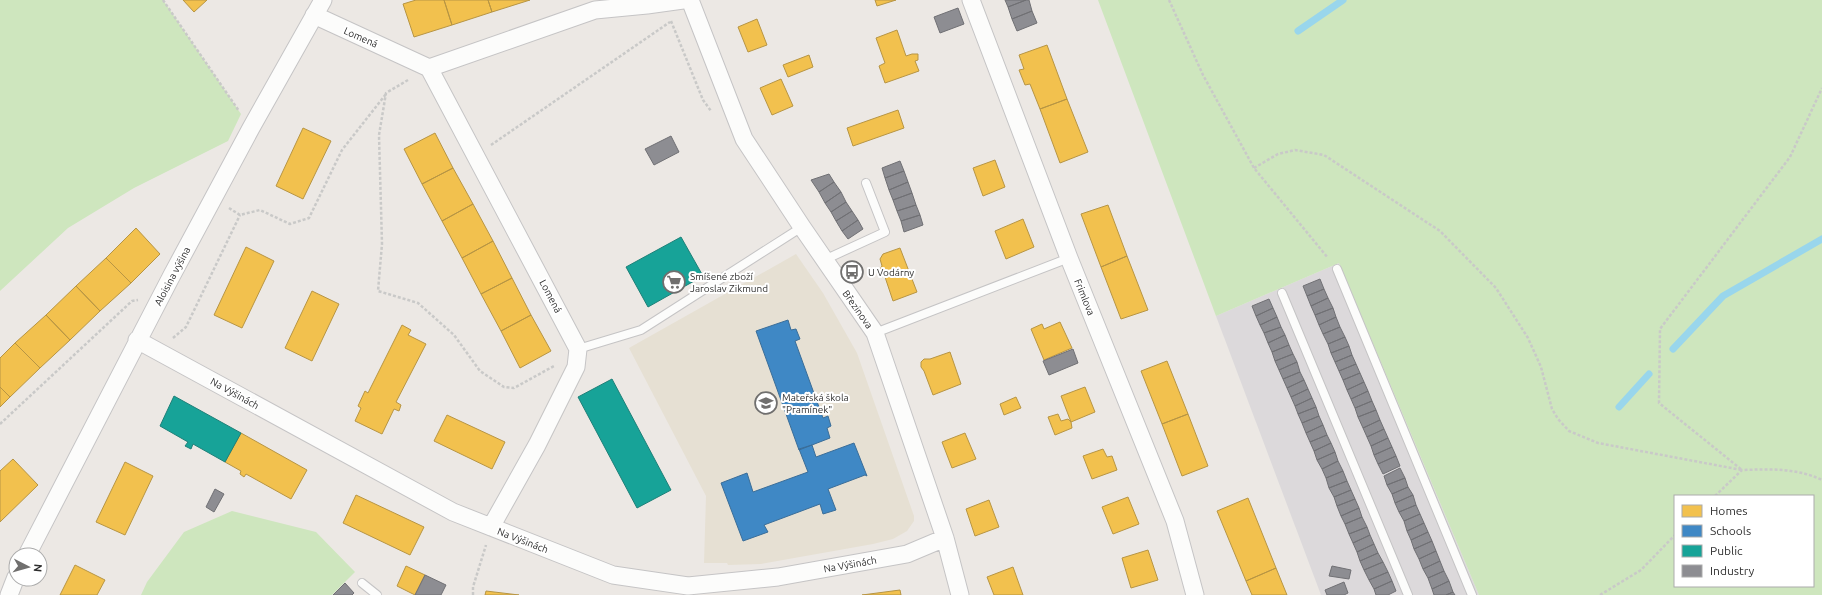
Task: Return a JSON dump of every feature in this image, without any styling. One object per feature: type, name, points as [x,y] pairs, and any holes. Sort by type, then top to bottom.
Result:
[{"type":"street","name":"Aloisina výšina","points":[[31,547],[137,340],[251,128],[323,0]]},
{"type":"street","points":[[429,68],[595,10],[683,0]]},
{"type":"street","name":"Březinova","points":[[690,0],[744,139],[824,260],[875,333],[945,538],[960,595]]},
{"type":"street","name":"Frimlova","points":[[971,0],[1069,258],[1175,521],[1196,595]]},
{"type":"street","name":"Lomená","points":[[314,15],[429,68],[578,349]]},
{"type":"street","name":"Na Výšinách","points":[[137,340],[453,512],[613,575],[688,586],[778,577],[907,554],[945,538]]},
{"type":"street","points":[[491,527],[536,445],[576,367],[578,349]]},
{"type":"lane","points":[[824,260],[884,232],[866,183]]},
{"type":"lane","points":[[578,349],[640,330],[802,227]]},
{"type":"lane","points":[[875,333],[1069,258]]},
{"type":"lane","points":[[1338,269],[1472,595]]},
{"type":"lane","points":[[1282,294],[1408,595]]},
{"type":"lane","points":[[362,583],[377,595]]},
{"type":"path","points":[[163,0],[251,128]]},
{"type":"path","points":[[1169,0],[1203,75],[1254,168],[1338,269]]},
{"type":"path","points":[[476,156],[670,22]]},
{"type":"path","points":[[157,350],[186,327],[240,215],[260,210],[290,224],[309,218],[342,150],[386,93],[429,68]]},
{"type":"path","points":[[1742,470],[1659,403],[1660,329],[1790,157],[1822,88]]},
{"type":"path","points":[[386,93],[380,135],[382,244],[378,291],[418,303],[454,335],[480,371],[504,387],[514,388],[548,371],[578,349]]},
{"type":"path","points":[[1254,168],[1278,154],[1295,150],[1324,155],[1440,231],[1496,288],[1500,294],[1528,338],[1541,367],[1552,409],[1558,419],[1569,431],[1598,443],[1742,470],[1775,468],[1810,474],[1822,480]]},
{"type":"path","points":[[0,424],[132,301],[160,298]]},
{"type":"path","points":[[1716,495],[1742,470]]},
{"type":"path","points":[[472,595],[491,527]]},
{"type":"path","points":[[1600,595],[1641,570],[1674,536]]},
{"type":"shaded area","name":"Mateřská škola \"Pramínek\"","points":[[796,254],[823,293],[857,353],[914,516],[914,521],[907,531],[893,539],[873,544],[761,564],[728,565],[727,563],[704,563],[706,496],[629,348]]},
{"type":"shaded area","points":[[1339,263],[1479,595],[1321,595],[1216,316]]},
{"type":"green space","points":[[0,0],[163,0],[241,114],[228,141],[134,188],[68,228],[0,291]]},
{"type":"green space","points":[[1098,0],[1822,0],[1822,595],[1479,595],[1339,263],[1216,316]]},
{"type":"green space","points":[[232,511],[316,532],[355,572],[332,595],[141,595],[147,582],[184,532]]},
{"type":"building: Homes","points":[[183,0],[207,0],[194,12]]},
{"type":"building: Homes","points":[[416,0],[444,0],[452,25],[414,37],[403,4]]},
{"type":"building: Homes","points":[[444,0],[488,0],[492,12],[452,25]]},
{"type":"building: Homes","points":[[488,0],[530,0],[492,12]]},
{"type":"building: Homes","points":[[875,0],[896,0],[877,6]]},
{"type":"building: Homes","points":[[757,19],[767,45],[748,52],[738,27]]},
{"type":"building: Homes","points":[[897,30],[906,56],[918,54],[918,60],[915,61],[919,71],[885,83],[879,66],[885,63],[876,38]]},
{"type":"building: Homes","points":[[1047,45],[1067,99],[1040,109],[1030,84],[1025,85],[1019,70],[1024,69],[1019,55]]},
{"type":"building: Homes","points":[[809,55],[813,67],[788,77],[783,65]]},
{"type":"building: Homes","points":[[781,79],[793,106],[772,115],[760,88]]},
{"type":"building: Homes","points":[[1067,99],[1088,152],[1060,163],[1040,109]]},
{"type":"building: Homes","points":[[898,110],[904,128],[853,146],[847,128]]},
{"type":"building: Homes","points":[[303,128],[331,141],[303,199],[276,186]]},
{"type":"building: Homes","points":[[435,133],[453,168],[422,184],[404,149]]},
{"type":"building: Homes","points":[[995,160],[1005,187],[983,196],[973,168]]},
{"type":"building: Homes","points":[[453,168],[473,204],[442,221],[422,184]]},
{"type":"building: Homes","points":[[473,204],[493,241],[462,258],[442,221]]},
{"type":"building: Homes","points":[[1108,205],[1127,256],[1101,267],[1081,214]]},
{"type":"building: Homes","points":[[1023,219],[1034,247],[1006,259],[995,231]]},
{"type":"building: Homes","points":[[136,228],[160,254],[131,283],[106,258]]},
{"type":"building: Homes","points":[[493,241],[512,278],[481,294],[462,258]]},
{"type":"building: Homes","points":[[246,247],[274,261],[242,328],[214,315]]},
{"type":"building: Homes","points":[[900,248],[917,292],[893,301],[884,274],[879,271],[882,266],[880,259],[883,254]]},
{"type":"building: Homes","points":[[1127,256],[1148,310],[1121,319],[1101,267]]},
{"type":"building: Homes","points":[[106,258],[131,283],[100,311],[76,286]]},
{"type":"building: Homes","points":[[512,278],[531,315],[501,331],[481,294]]},
{"type":"building: Homes","points":[[76,286],[100,311],[70,340],[46,315]]},
{"type":"building: Homes","points":[[312,291],[339,304],[312,361],[285,348]]},
{"type":"building: Homes","points":[[46,315],[70,340],[40,368],[15,343]]},
{"type":"building: Homes","points":[[531,315],[551,351],[520,368],[501,331]]},
{"type":"building: Homes","points":[[1060,322],[1072,348],[1044,360],[1031,329],[1042,324],[1044,329]]},
{"type":"building: Homes","points":[[402,325],[411,330],[408,335],[426,344],[396,402],[401,405],[399,411],[394,409],[382,434],[355,421],[361,408],[358,406],[365,391],[368,393]]},
{"type":"building: Homes","points":[[15,343],[40,368],[10,397],[0,387],[0,358]]},
{"type":"building: Homes","points":[[950,352],[961,384],[933,395],[921,367],[921,362],[924,359],[930,359]]},
{"type":"building: Homes","points":[[1167,361],[1188,414],[1162,424],[1141,371]]},
{"type":"building: Homes","points":[[0,387],[10,397],[0,407]]},
{"type":"building: Homes","points":[[1085,387],[1095,412],[1071,422],[1061,396]]},
{"type":"building: Homes","points":[[1016,397],[1021,408],[1004,415],[1000,404]]},
{"type":"building: Homes","points":[[1058,414],[1061,421],[1068,419],[1071,422],[1072,428],[1055,435],[1048,417]]},
{"type":"building: Homes","points":[[1188,414],[1208,466],[1182,476],[1162,424]]},
{"type":"building: Homes","points":[[447,415],[505,442],[492,469],[434,441]]},
{"type":"building: Homes","points":[[241,433],[307,470],[291,499],[246,474],[244,477],[240,474],[241,471],[225,462]]},
{"type":"building: Homes","points":[[965,433],[976,459],[952,468],[942,442]]},
{"type":"building: Homes","points":[[1103,449],[1107,457],[1112,456],[1117,470],[1092,479],[1083,456]]},
{"type":"building: Homes","points":[[13,459],[38,485],[0,522],[0,471]]},
{"type":"building: Homes","points":[[125,462],[153,476],[125,535],[96,522]]},
{"type":"building: Homes","points":[[356,495],[424,527],[410,555],[343,523]]},
{"type":"building: Homes","points":[[1128,497],[1139,524],[1113,534],[1102,507]]},
{"type":"building: Homes","points":[[1248,498],[1276,568],[1246,581],[1217,511]]},
{"type":"building: Homes","points":[[989,500],[999,527],[975,536],[966,509]]},
{"type":"building: Homes","points":[[1148,550],[1158,580],[1131,588],[1122,558]]},
{"type":"building: Homes","points":[[75,565],[105,580],[97,595],[60,595]]},
{"type":"building: Homes","points":[[406,566],[425,575],[415,595],[397,586]]},
{"type":"building: Homes","points":[[1013,567],[1023,595],[994,595],[987,577]]},
{"type":"building: Homes","points":[[1276,568],[1287,595],[1252,595],[1246,581]]},
{"type":"building: Homes","points":[[900,590],[901,595],[862,595]]},
{"type":"building: Homes","points":[[486,591],[519,595],[485,595]]},
{"type":"building: Schools","points":[[788,320],[791,330],[796,329],[800,339],[795,341],[823,418],[828,416],[831,426],[827,428],[830,438],[799,450],[756,331]]},
{"type":"building: Schools","points":[[854,443],[867,476],[865,475],[828,489],[836,510],[823,514],[820,504],[764,525],[768,532],[743,541],[721,483],[747,473],[753,492],[808,472],[799,449],[812,445],[816,457]]},
{"type":"building: Public","points":[[681,237],[703,276],[648,307],[626,267]]},
{"type":"building: Public","points":[[612,379],[671,490],[637,508],[578,397]]},
{"type":"building: Public","points":[[174,396],[241,433],[225,462],[193,444],[191,449],[185,446],[188,442],[160,426]]},
{"type":"building: Industry","points":[[1005,0],[1026,0],[1008,7]]},
{"type":"building: Industry","points":[[1029,0],[1032,11],[1012,19],[1008,7]]},
{"type":"building: Industry","points":[[958,8],[964,24],[940,33],[934,17]]},
{"type":"building: Industry","points":[[1032,11],[1037,23],[1017,31],[1012,19]]},
{"type":"building: Industry","points":[[671,136],[679,152],[654,165],[645,149]]},
{"type":"building: Industry","points":[[900,161],[904,171],[885,178],[882,168]]},
{"type":"building: Industry","points":[[904,171],[908,182],[889,190],[885,178]]},
{"type":"building: Industry","points":[[829,174],[834,182],[819,192],[811,180]]},
{"type":"building: Industry","points":[[834,182],[841,192],[825,203],[819,192]]},
{"type":"building: Industry","points":[[908,182],[912,193],[893,200],[889,190]]},
{"type":"building: Industry","points":[[841,192],[846,202],[831,212],[825,203]]},
{"type":"building: Industry","points":[[912,193],[916,205],[897,211],[893,200]]},
{"type":"building: Industry","points":[[846,202],[852,211],[836,221],[831,212]]},
{"type":"building: Industry","points":[[916,205],[920,215],[901,221],[897,211]]},
{"type":"building: Industry","points":[[852,211],[858,220],[842,231],[836,221]]},
{"type":"building: Industry","points":[[920,215],[923,225],[904,232],[901,221]]},
{"type":"building: Industry","points":[[858,220],[863,229],[848,239],[842,231]]},
{"type":"building: Industry","points":[[1320,279],[1324,289],[1307,296],[1303,286]]},
{"type":"building: Industry","points":[[1324,289],[1328,298],[1311,306],[1307,296]]},
{"type":"building: Industry","points":[[1328,298],[1333,308],[1315,315],[1311,306]]},
{"type":"building: Industry","points":[[1269,299],[1273,308],[1256,316],[1252,306]]},
{"type":"building: Industry","points":[[1273,308],[1277,317],[1260,325],[1256,316]]},
{"type":"building: Industry","points":[[1333,308],[1336,317],[1319,325],[1315,315]]},
{"type":"building: Industry","points":[[1277,317],[1281,327],[1264,333],[1260,325]]},
{"type":"building: Industry","points":[[1336,317],[1340,327],[1323,334],[1319,325]]},
{"type":"building: Industry","points":[[1281,327],[1285,335],[1268,343],[1264,333]]},
{"type":"building: Industry","points":[[1340,327],[1345,337],[1328,344],[1323,334]]},
{"type":"building: Industry","points":[[1285,335],[1289,345],[1272,352],[1268,343]]},
{"type":"building: Industry","points":[[1345,337],[1349,346],[1331,353],[1328,344]]},
{"type":"building: Industry","points":[[1289,345],[1293,354],[1275,361],[1272,352]]},
{"type":"building: Industry","points":[[1349,346],[1352,355],[1335,362],[1331,353]]},
{"type":"building: Industry","points":[[1073,349],[1078,363],[1049,375],[1043,361]]},
{"type":"building: Industry","points":[[1293,354],[1297,362],[1279,370],[1275,361]]},
{"type":"building: Industry","points":[[1352,355],[1356,364],[1339,371],[1335,362]]},
{"type":"building: Industry","points":[[1297,362],[1300,372],[1283,379],[1279,370]]},
{"type":"building: Industry","points":[[1356,364],[1360,373],[1343,380],[1339,371]]},
{"type":"building: Industry","points":[[1300,372],[1304,380],[1287,388],[1283,379]]},
{"type":"building: Industry","points":[[1360,373],[1364,382],[1347,390],[1343,380]]},
{"type":"building: Industry","points":[[1304,380],[1308,389],[1291,397],[1287,388]]},
{"type":"building: Industry","points":[[1364,382],[1368,391],[1351,399],[1347,390]]},
{"type":"building: Industry","points":[[1308,389],[1312,398],[1295,406],[1291,397]]},
{"type":"building: Industry","points":[[1368,391],[1372,401],[1355,408],[1351,399]]},
{"type":"building: Industry","points":[[1312,398],[1316,407],[1298,414],[1295,406]]},
{"type":"building: Industry","points":[[1372,401],[1376,410],[1358,417],[1355,408]]},
{"type":"building: Industry","points":[[1316,407],[1319,416],[1302,423],[1298,414]]},
{"type":"building: Industry","points":[[1376,410],[1380,420],[1363,428],[1358,417]]},
{"type":"building: Industry","points":[[1319,416],[1323,425],[1306,433],[1302,423]]},
{"type":"building: Industry","points":[[1380,420],[1384,429],[1367,437],[1363,428]]},
{"type":"building: Industry","points":[[1323,425],[1327,435],[1310,442],[1306,433]]},
{"type":"building: Industry","points":[[1384,429],[1388,438],[1371,446],[1367,437]]},
{"type":"building: Industry","points":[[1327,435],[1331,443],[1314,451],[1310,442]]},
{"type":"building: Industry","points":[[1388,438],[1392,447],[1374,455],[1371,446]]},
{"type":"building: Industry","points":[[1331,443],[1335,452],[1317,460],[1314,451]]},
{"type":"building: Industry","points":[[1392,447],[1396,456],[1378,464],[1374,455]]},
{"type":"building: Industry","points":[[1335,452],[1338,461],[1322,469],[1317,460]]},
{"type":"building: Industry","points":[[1396,456],[1400,466],[1383,474],[1378,464]]},
{"type":"building: Industry","points":[[1338,461],[1343,471],[1326,478],[1322,469]]},
{"type":"building: Industry","points":[[1400,468],[1405,478],[1387,485],[1384,476]]},
{"type":"building: Industry","points":[[1343,471],[1347,481],[1329,488],[1326,478]]},
{"type":"building: Industry","points":[[1405,478],[1408,487],[1392,494],[1387,485]]},
{"type":"building: Industry","points":[[1347,481],[1351,490],[1334,497],[1329,488]]},
{"type":"building: Industry","points":[[1408,487],[1413,495],[1395,503],[1392,494]]},
{"type":"building: Industry","points":[[215,489],[224,494],[214,512],[206,507]]},
{"type":"building: Industry","points":[[1351,490],[1355,499],[1337,506],[1334,497]]},
{"type":"building: Industry","points":[[1413,495],[1416,505],[1399,512],[1395,503]]},
{"type":"building: Industry","points":[[1355,499],[1359,508],[1341,516],[1337,506]]},
{"type":"building: Industry","points":[[1416,505],[1420,514],[1404,521],[1399,512]]},
{"type":"building: Industry","points":[[1359,508],[1362,517],[1345,524],[1341,516]]},
{"type":"building: Industry","points":[[1420,514],[1424,523],[1407,531],[1404,521]]},
{"type":"building: Industry","points":[[1362,517],[1367,527],[1349,534],[1345,524]]},
{"type":"building: Industry","points":[[1424,523],[1428,532],[1411,540],[1407,531]]},
{"type":"building: Industry","points":[[1367,527],[1370,535],[1353,543],[1349,534]]},
{"type":"building: Industry","points":[[1428,532],[1432,541],[1414,549],[1411,540]]},
{"type":"building: Industry","points":[[1370,535],[1374,544],[1357,552],[1353,543]]},
{"type":"building: Industry","points":[[1432,541],[1436,551],[1419,559],[1414,549]]},
{"type":"building: Industry","points":[[1374,544],[1378,553],[1360,561],[1357,552]]},
{"type":"building: Industry","points":[[1436,551],[1440,561],[1423,569],[1419,559]]},
{"type":"building: Industry","points":[[1378,553],[1383,562],[1364,570],[1360,561]]},
{"type":"building: Industry","points":[[1440,561],[1444,571],[1428,578],[1423,569]]},
{"type":"building: Industry","points":[[1383,562],[1388,572],[1369,580],[1364,570]]},
{"type":"building: Industry","points":[[1332,566],[1351,570],[1349,579],[1329,576]]},
{"type":"building: Industry","points":[[1444,571],[1449,581],[1432,589],[1428,578]]},
{"type":"building: Industry","points":[[1388,572],[1392,581],[1374,589],[1369,580]]},
{"type":"building: Industry","points":[[425,575],[446,585],[441,595],[415,595]]},
{"type":"building: Industry","points":[[1392,581],[1396,591],[1388,595],[1376,595],[1374,589]]},
{"type":"building: Industry","points":[[1449,581],[1453,592],[1446,595],[1434,595],[1432,589]]},
{"type":"building: Industry","points":[[1344,582],[1348,593],[1344,595],[1327,595],[1325,590]]},
{"type":"building: Industry","points":[[345,583],[354,593],[352,595],[333,595]]},
{"type":"building: Industry","points":[[1453,592],[1455,595],[1446,595]]},
{"type":"waterway","points":[[1298,31],[1343,0]]},
{"type":"waterway","points":[[1673,349],[1723,296],[1822,239]]},
{"type":"waterway","points":[[1619,407],[1649,374]]},
{"type":"place","name":"U Vodárny","points":[[852,272]]},
{"type":"place","name":"Smíšené zboží Jaroslav Zikmund","points":[[674,282]]},
{"type":"place","name":"Mateřská škola \"Pramínek\"","points":[[766,403]]}]
